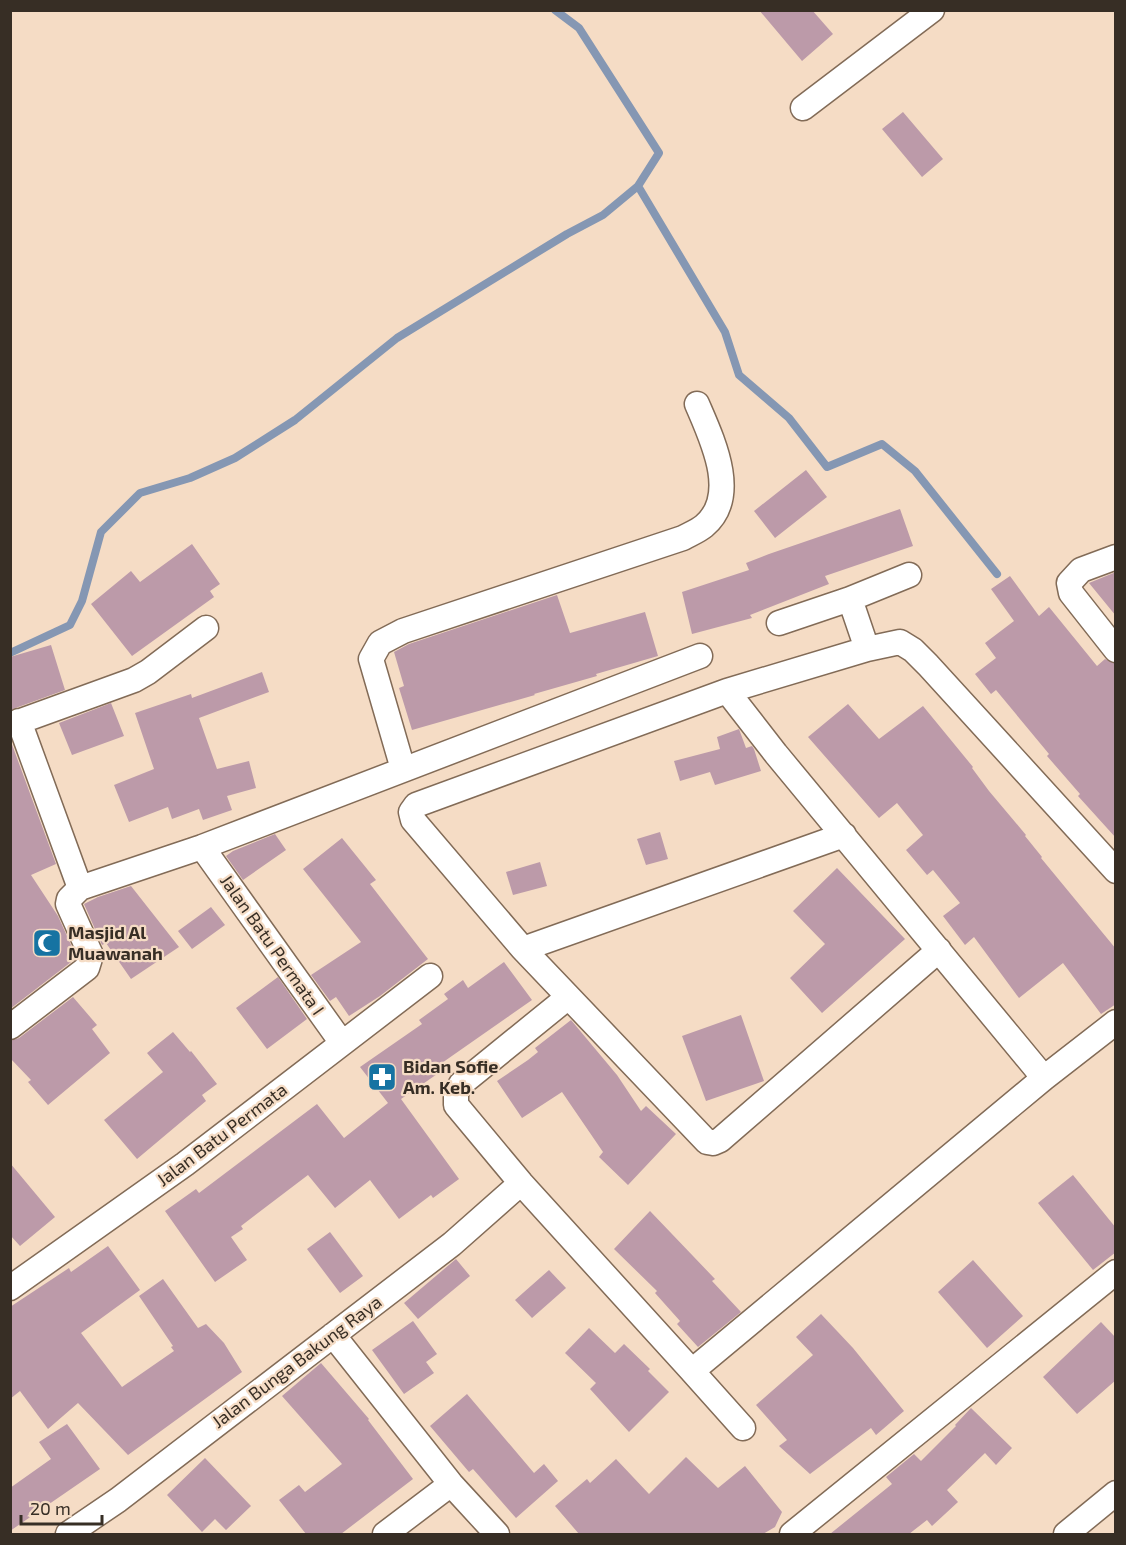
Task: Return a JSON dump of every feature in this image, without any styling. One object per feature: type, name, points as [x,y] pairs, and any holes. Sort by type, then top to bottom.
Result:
[{"type":"street","points":[[803,108],[932,10]]},
{"type":"street","points":[[403,769],[371,658],[380,643],[404,631],[684,538],[705,526],[718,506],[723,491],[714,447],[697,404]]},
{"type":"street","points":[[1116,557],[1081,570],[1069,584],[1071,593],[1116,650]]},
{"type":"street","points":[[779,623],[850,599],[909,575]]},
{"type":"street","points":[[850,599],[867,649]]},
{"type":"street","points":[[80,888],[15,723],[134,680],[206,628]]},
{"type":"street","points":[[939,950],[720,1140],[713,1143],[707,1142],[567,998],[523,949],[413,820],[411,812],[416,805],[728,691],[867,649],[900,642],[913,650],[1116,871]]},
{"type":"street","points":[[10,1027],[87,968],[90,963],[91,955],[68,904],[69,898],[80,888],[202,847],[700,656]]},
{"type":"street","points":[[728,691],[776,754],[1044,1078]]},
{"type":"street","points":[[523,949],[844,835]]},
{"type":"street","name":"Jalan Batu Permata I","points":[[202,847],[342,1043]]},
{"type":"street","name":"Jalan Batu Permata","points":[[10,1288],[185,1164],[430,976]]},
{"type":"street","points":[[567,998],[461,1084],[456,1094],[456,1105],[521,1183],[742,1428]]},
{"type":"street","points":[[692,1371],[1044,1078],[1116,1022]]},
{"type":"street","name":"Jalan Bunga Bakung Raya","points":[[68,1534],[118,1500],[452,1244],[521,1183]]},
{"type":"street","points":[[792,1534],[1116,1272]]},
{"type":"street","points":[[333,1335],[451,1484],[497,1534]]},
{"type":"street","points":[[385,1534],[451,1484]]},
{"type":"street","points":[[1066,1534],[1116,1493]]},
{"type":"building","points":[[759,10],[812,10],[833,34],[802,61]]},
{"type":"building","points":[[903,112],[943,159],[922,177],[882,129]]},
{"type":"building","points":[[806,470],[827,497],[775,538],[754,511]]},
{"type":"building","points":[[900,509],[913,546],[825,576],[829,584],[750,615],[752,618],[692,634],[682,592],[749,570],[746,563],[769,554]]},
{"type":"building","points":[[192,544],[220,584],[210,591],[214,597],[132,656],[91,604],[131,571],[140,582]]},
{"type":"building","points":[[1116,572],[1116,616],[1089,583]]},
{"type":"building","points":[[1010,576],[1039,616],[1049,607],[1097,666],[1105,659],[1116,664],[1116,838],[1078,796],[1080,794],[996,690],[991,694],[975,674],[996,658],[985,643],[1014,621],[991,589]]},
{"type":"building","points":[[557,595],[570,633],[645,612],[658,656],[535,695],[412,730],[399,688],[404,686],[394,652],[409,644]]},
{"type":"building","points":[[51,645],[65,690],[10,710],[10,657]]},
{"type":"building","points":[[262,672],[269,692],[199,718],[217,769],[249,761],[256,788],[227,796],[232,810],[203,820],[199,809],[172,819],[168,807],[129,822],[114,785],[154,769],[135,713],[191,694],[192,698]]},
{"type":"building","points":[[111,703],[124,736],[72,755],[59,723]]},
{"type":"building","points":[[848,704],[879,739],[923,706],[1026,835],[1041,858],[1116,949],[1116,1004],[1101,1014],[1063,963],[1019,998],[974,937],[965,945],[943,916],[960,903],[933,870],[927,875],[906,850],[923,835],[897,803],[879,818],[808,737]]},
{"type":"building","points":[[739,729],[746,748],[752,746],[754,749],[761,771],[715,785],[710,772],[680,781],[674,761],[720,749],[717,737]]},
{"type":"building","points":[[10,739],[56,864],[31,875],[58,916],[76,956],[10,1009]]},
{"type":"building","points":[[660,832],[668,859],[646,865],[637,839]]},
{"type":"building","points":[[275,834],[286,850],[243,880],[226,856]]},
{"type":"building","points":[[342,838],[376,880],[370,884],[428,959],[380,996],[349,1016],[336,997],[330,1001],[311,975],[361,942],[303,869]]},
{"type":"building","points":[[540,862],[547,886],[513,895],[506,872]]},
{"type":"building","points":[[837,868],[905,939],[822,1013],[790,978],[825,944],[793,911]]},
{"type":"building","points":[[131,886],[179,947],[131,979],[106,943],[102,945],[84,904]]},
{"type":"building","points":[[211,907],[225,925],[192,949],[178,931]]},
{"type":"building","points":[[504,962],[532,1000],[439,1065],[443,1070],[401,1099],[459,1179],[433,1198],[431,1195],[399,1219],[370,1180],[335,1208],[308,1175],[241,1226],[243,1229],[231,1237],[247,1260],[215,1282],[165,1211],[196,1189],[199,1193],[317,1104],[344,1138],[388,1103],[360,1067],[422,1024],[419,1020],[448,999],[444,994],[463,980],[468,988]]},
{"type":"building","points":[[278,977],[307,1019],[267,1049],[236,1008]]},
{"type":"building","points":[[73,997],[97,1025],[92,1029],[110,1053],[48,1105],[28,1082],[31,1080],[10,1058],[10,1041],[19,1038]]},
{"type":"building","points":[[741,1015],[764,1081],[706,1101],[682,1036]]},
{"type":"building","points":[[571,1020],[617,1075],[641,1111],[646,1106],[676,1134],[628,1185],[599,1157],[603,1152],[562,1092],[522,1118],[497,1081],[538,1052],[535,1048]]},
{"type":"building","points":[[173,1032],[217,1084],[202,1095],[206,1101],[137,1159],[104,1120],[163,1072],[147,1053]]},
{"type":"building","points":[[10,1163],[55,1217],[20,1246],[10,1235]]},
{"type":"building","points":[[1073,1175],[1116,1228],[1116,1252],[1093,1270],[1038,1203]]},
{"type":"building","points":[[650,1211],[715,1279],[712,1281],[741,1312],[698,1347],[677,1324],[680,1321],[655,1293],[657,1291],[614,1249]]},
{"type":"building","points":[[330,1232],[363,1276],[340,1293],[307,1249]]},
{"type":"building","points":[[108,1246],[140,1290],[81,1333],[122,1387],[174,1351],[171,1347],[173,1346],[139,1296],[163,1279],[198,1328],[206,1324],[224,1343],[242,1372],[128,1455],[78,1403],[48,1429],[20,1391],[10,1399],[10,1307],[69,1268],[71,1272]]},
{"type":"building","points":[[456,1259],[470,1276],[418,1319],[404,1303]]},
{"type":"building","points":[[973,1260],[1023,1316],[987,1348],[938,1292]]},
{"type":"building","points":[[549,1270],[566,1288],[532,1318],[515,1300]]},
{"type":"building","points":[[821,1314],[853,1348],[904,1411],[876,1435],[871,1428],[810,1474],[779,1446],[787,1440],[756,1405],[813,1355],[796,1337]]},
{"type":"building","points":[[413,1321],[437,1354],[426,1362],[434,1373],[404,1394],[372,1350]]},
{"type":"building","points":[[1101,1322],[1116,1338],[1116,1380],[1077,1414],[1043,1377]]},
{"type":"building","points":[[589,1328],[615,1353],[624,1344],[650,1369],[648,1371],[669,1392],[629,1432],[590,1389],[596,1383],[565,1353]]},
{"type":"building","points":[[321,1363],[369,1419],[413,1479],[341,1534],[306,1534],[279,1500],[299,1485],[305,1492],[342,1464],[282,1396]]},
{"type":"building","points":[[467,1394],[534,1473],[544,1464],[558,1481],[516,1518],[473,1469],[469,1472],[430,1426]]},
{"type":"building","points":[[971,1408],[1012,1448],[996,1465],[985,1453],[947,1490],[958,1502],[932,1526],[927,1520],[909,1534],[830,1534],[892,1484],[886,1477],[914,1454],[921,1461]]},
{"type":"building","points":[[67,1424],[100,1469],[10,1531],[10,1488],[51,1459],[39,1442]]},
{"type":"building","points":[[686,1457],[718,1488],[745,1466],[782,1512],[775,1527],[763,1534],[579,1534],[555,1506],[587,1479],[590,1483],[616,1459],[649,1494]]},
{"type":"building","points":[[205,1458],[251,1506],[226,1530],[215,1519],[202,1532],[167,1495]]},
{"type":"waterway","points":[[555,10],[579,28],[659,153],[638,186],[725,332],[739,375],[789,418],[827,467],[882,444],[915,471],[997,574]]},
{"type":"waterway","points":[[10,653],[70,625],[82,601],[101,532],[140,493],[190,478],[235,458],[295,420],[397,338],[567,234],[603,215],[638,186]]},
{"type":"place","name":"Masjid Al Muawanah","points":[[47,943]]},
{"type":"place","name":"Bidan Sofie Am. Keb.","points":[[382,1077]]}]
